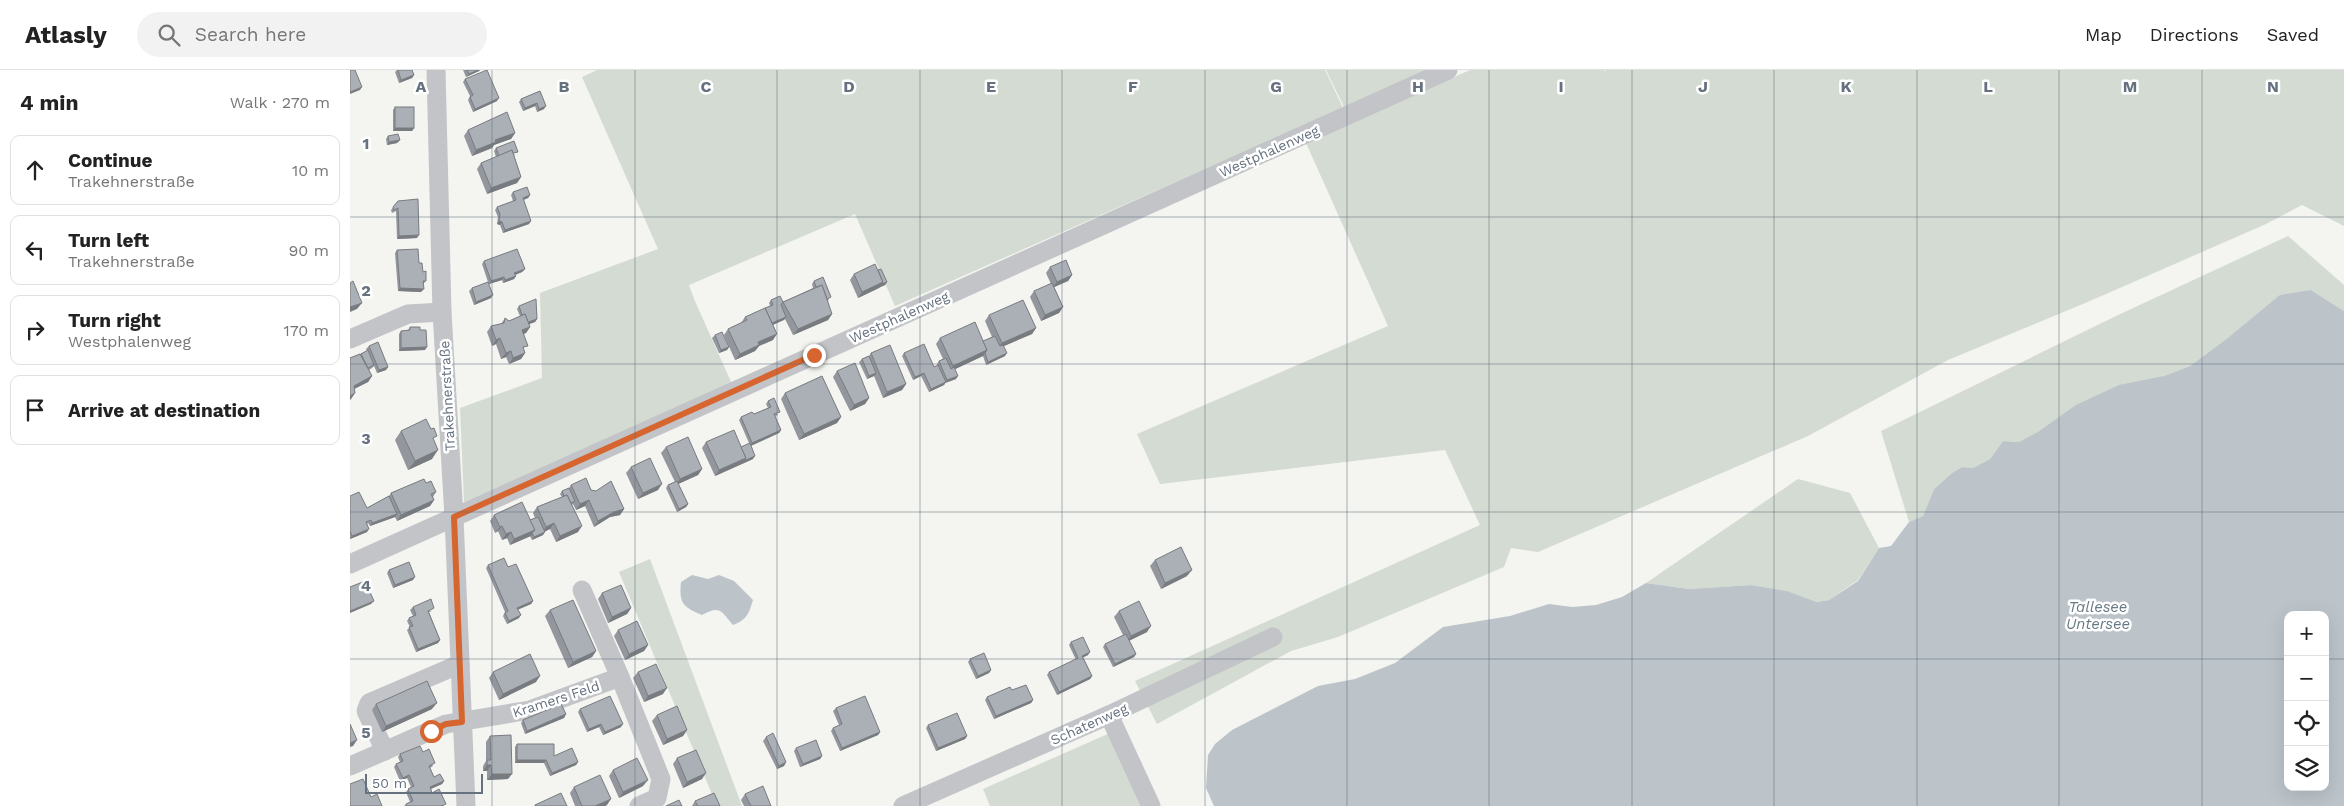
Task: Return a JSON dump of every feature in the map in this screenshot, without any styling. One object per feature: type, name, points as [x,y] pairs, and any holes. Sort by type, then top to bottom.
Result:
[{"type":"street","name":"Trakehnerstraße","points":[[436,70],[442,312],[454,517],[466,806]]},
{"type":"street","name":"Westphalenweg","points":[[350,564],[1448,70]]},
{"type":"street","points":[[350,339],[408,314],[442,312]]},
{"type":"street","points":[[582,590],[620,677],[661,779],[657,798],[639,806]]},
{"type":"street","name":"Schatenweg","points":[[903,806],[1109,715],[1273,638]]},
{"type":"street","points":[[385,751],[366,711],[369,703],[460,664]]},
{"type":"street","name":"Kramers Feld","points":[[462,722],[530,710],[620,677]]},
{"type":"street","points":[[1109,715],[1151,806]]},
{"type":"street","points":[[350,766],[446,724],[462,722]]},
{"type":"shaded area","points":[[597,70],[1325,70],[1343,108],[895,306],[855,214],[689,285],[732,384],[464,502],[460,408],[542,378],[540,293],[658,249],[582,77]]},
{"type":"shaded area","points":[[1326,70],[1427,70],[1344,107]]},
{"type":"shaded area","points":[[1470,70],[1604,70],[1606,73],[1605,70],[2344,70],[2344,226],[2302,205],[2266,224],[2090,301],[1948,360],[1808,436],[1538,552],[1511,548],[1504,567],[1338,637],[1291,651],[1157,724],[1135,681],[1480,525],[1445,450],[1160,484],[1137,434],[1388,326],[1306,143]]},
{"type":"shaded area","points":[[2288,236],[2344,285],[2344,311],[2311,290],[2229,337],[2190,366],[2019,442],[2003,441],[1990,459],[1973,468],[1962,467],[1952,473],[1934,489],[1923,516],[1909,522],[1881,431],[2116,316]]},
{"type":"shaded area","points":[[1798,479],[1850,493],[1879,548],[1858,580],[1829,600],[1817,602],[1787,591],[1751,585],[1689,589],[1646,583]]},
{"type":"shaded area","points":[[650,559],[742,806],[717,806],[619,572]]},
{"type":"shaded area","points":[[1110,733],[1145,806],[990,806],[983,789]]},
{"type":"water","name":"Tallesee Untersee","points":[[2311,290],[2344,311],[2344,806],[1214,806],[1206,788],[1208,755],[1215,744],[1232,730],[1318,686],[1355,679],[1395,663],[1443,627],[1510,616],[1549,604],[1572,607],[1596,605],[1622,597],[1646,583],[1689,589],[1751,585],[1787,591],[1817,602],[1829,600],[1858,581],[1879,548],[1891,546],[1909,522],[1923,516],[1934,489],[1952,473],[1962,467],[1973,468],[1990,459],[2003,441],[2019,442],[2038,432],[2076,405],[2119,385],[2164,376],[2190,366],[2280,295]]},
{"type":"water","points":[[692,575],[708,579],[719,575],[734,581],[753,600],[747,616],[733,625],[720,611],[713,610],[702,615],[690,609],[681,599],[681,582]]},
{"type":"building","points":[[350,70],[355,70],[362,87],[350,92]]},
{"type":"building","points":[[398,70],[412,70],[414,75],[401,80]]},
{"type":"building","points":[[467,70],[478,70],[469,74]]},
{"type":"building","points":[[487,70],[499,98],[475,109],[470,97],[473,95],[465,79]]},
{"type":"building","points":[[540,91],[546,106],[539,109],[537,103],[525,108],[521,99]]},
{"type":"building","points":[[395,107],[414,107],[414,128],[395,128]]},
{"type":"building","points":[[507,112],[515,133],[495,140],[496,142],[476,150],[468,130]]},
{"type":"building","points":[[398,134],[400,140],[389,142],[388,136]]},
{"type":"building","points":[[514,141],[518,152],[513,153],[512,150],[499,156],[496,148]]},
{"type":"building","points":[[512,150],[521,177],[491,188],[481,163]]},
{"type":"building","points":[[527,187],[530,195],[523,198],[531,221],[505,230],[502,222],[499,221],[500,214],[497,207],[516,200],[513,192]]},
{"type":"building","points":[[418,199],[419,235],[399,236],[398,208],[394,210],[393,207],[398,201]]},
{"type":"building","points":[[418,249],[419,263],[422,263],[423,272],[426,271],[426,281],[423,281],[424,289],[400,288],[397,250]]},
{"type":"building","points":[[517,249],[525,269],[514,273],[516,276],[505,280],[504,277],[491,281],[484,261]]},
{"type":"building","points":[[1066,260],[1072,275],[1057,282],[1050,267]]},
{"type":"building","points":[[875,264],[883,282],[862,292],[854,274]]},
{"type":"building","points":[[881,269],[887,282],[882,284],[883,282],[878,270]]},
{"type":"building","points":[[823,277],[831,297],[827,299],[822,285],[816,287],[814,281]]},
{"type":"building","points":[[353,281],[362,303],[350,307],[350,283]]},
{"type":"building","points":[[488,282],[493,295],[476,302],[472,288]]},
{"type":"building","points":[[1052,283],[1063,307],[1045,315],[1034,291]]},
{"type":"building","points":[[822,285],[832,314],[798,329],[783,302]]},
{"type":"building","points":[[780,296],[783,302],[781,305],[786,317],[772,323],[765,308],[773,305],[771,300]]},
{"type":"building","points":[[536,299],[537,319],[528,322],[525,314],[522,315],[519,306]]},
{"type":"building","points":[[1023,300],[1036,328],[1002,343],[989,315]]},
{"type":"building","points":[[765,308],[777,334],[758,342],[759,345],[740,354],[728,329],[747,320],[745,317]]},
{"type":"building","points":[[525,314],[530,327],[522,330],[528,346],[523,347],[525,353],[513,358],[511,351],[506,353],[500,338],[496,340],[491,326],[504,323],[505,318],[509,321]]},
{"type":"building","points":[[975,322],[987,350],[953,366],[940,338]]},
{"type":"building","points":[[410,327],[420,327],[420,330],[426,330],[427,347],[401,348],[401,331],[410,330]]},
{"type":"building","points":[[722,332],[729,347],[721,350],[715,335]]},
{"type":"building","points":[[995,336],[1000,346],[1003,345],[1007,353],[988,362],[985,353],[987,350],[983,341]]},
{"type":"building","points":[[378,342],[388,367],[379,370],[369,346]]},
{"type":"building","points":[[924,344],[934,367],[938,365],[946,382],[931,389],[924,373],[915,377],[904,353]]},
{"type":"building","points":[[890,345],[906,384],[887,392],[871,353]]},
{"type":"building","points":[[368,350],[374,365],[368,368],[361,354]]},
{"type":"building","points":[[360,354],[372,376],[354,386],[355,393],[350,396],[350,358]]},
{"type":"building","points":[[869,356],[876,373],[869,376],[862,359]]},
{"type":"building","points":[[946,358],[951,369],[954,367],[958,376],[947,380],[939,361]]},
{"type":"building","points":[[855,363],[869,398],[854,405],[837,371]]},
{"type":"building","points":[[822,376],[841,417],[804,434],[785,393]]},
{"type":"building","points":[[774,398],[780,412],[774,414],[781,430],[752,443],[741,417],[771,407],[768,401]]},
{"type":"building","points":[[426,419],[431,429],[434,428],[437,436],[433,438],[438,450],[415,461],[401,431]]},
{"type":"building","points":[[734,430],[746,458],[719,470],[706,442]]},
{"type":"building","points":[[688,437],[702,469],[680,479],[666,447]]},
{"type":"building","points":[[750,443],[755,456],[744,461],[746,458],[741,447]]},
{"type":"building","points":[[650,458],[662,484],[643,493],[631,467]]},
{"type":"building","points":[[586,478],[591,490],[596,491],[611,481],[624,509],[598,521],[589,500],[580,504],[571,485]]},
{"type":"building","points":[[424,479],[426,483],[431,481],[436,492],[431,494],[434,500],[401,515],[391,493]]},
{"type":"building","points":[[677,481],[688,504],[679,509],[668,485]]},
{"type":"building","points":[[569,488],[575,501],[571,503],[567,495],[564,496],[562,491]]},
{"type":"building","points":[[359,492],[367,508],[389,496],[397,514],[372,523],[371,520],[366,522],[369,529],[352,536],[350,531],[350,496]]},
{"type":"building","points":[[567,495],[582,526],[560,536],[554,523],[546,527],[537,507]]},
{"type":"building","points":[[522,502],[535,530],[514,539],[511,532],[506,534],[502,526],[500,527],[494,515]]},
{"type":"building","points":[[538,517],[545,532],[534,537],[532,533],[535,530],[530,520]]},
{"type":"building","points":[[1181,547],[1192,570],[1165,583],[1155,560]]},
{"type":"building","points":[[504,558],[508,567],[516,564],[533,601],[517,608],[521,615],[509,621],[505,613],[508,611],[488,565]]},
{"type":"building","points":[[409,562],[415,577],[395,585],[389,570]]},
{"type":"building","points":[[365,581],[374,601],[350,611],[350,587]]},
{"type":"building","points":[[621,585],[631,608],[612,617],[602,593]]},
{"type":"building","points":[[431,599],[434,608],[428,611],[440,640],[418,649],[409,627],[413,626],[409,618],[416,615],[413,607]]},
{"type":"building","points":[[573,600],[596,651],[573,662],[550,610]]},
{"type":"building","points":[[1139,601],[1151,626],[1131,636],[1119,611]]},
{"type":"building","points":[[637,621],[648,645],[629,654],[618,630]]},
{"type":"building","points":[[1126,634],[1136,654],[1115,664],[1105,644]]},
{"type":"building","points":[[1083,637],[1090,652],[1082,656],[1092,676],[1059,692],[1049,672],[1078,658],[1071,642]]},
{"type":"building","points":[[984,653],[991,670],[978,676],[970,659]]},
{"type":"building","points":[[530,654],[540,676],[503,694],[493,672]]},
{"type":"building","points":[[656,664],[667,688],[648,696],[638,672]]},
{"type":"building","points":[[427,681],[437,703],[386,726],[376,704]]},
{"type":"building","points":[[1026,685],[1033,700],[996,716],[987,697],[1010,687],[1012,690]]},
{"type":"building","points":[[610,696],[623,724],[605,732],[601,724],[589,729],[580,709]]},
{"type":"building","points":[[865,696],[880,732],[842,748],[833,728],[842,724],[836,708]]},
{"type":"building","points":[[561,704],[566,714],[527,731],[523,720]]},
{"type":"building","points":[[677,706],[687,730],[667,739],[657,715]]},
{"type":"building","points":[[957,713],[967,736],[938,748],[928,725]]},
{"type":"building","points":[[350,724],[357,740],[350,743]]},
{"type":"building","points":[[773,733],[786,762],[779,766],[766,737]]},
{"type":"building","points":[[511,735],[512,774],[492,774],[491,765],[487,765],[487,760],[491,760],[490,736]]},
{"type":"building","points":[[816,740],[822,756],[803,764],[796,748]]},
{"type":"building","points":[[517,744],[554,744],[554,756],[572,748],[578,762],[552,773],[546,760],[517,760]]},
{"type":"building","points":[[420,746],[423,752],[429,749],[435,763],[429,766],[434,777],[440,774],[444,781],[430,787],[432,793],[439,789],[446,804],[441,806],[407,806],[406,804],[413,801],[408,789],[414,786],[409,775],[403,778],[396,764],[403,761],[400,754]]},
{"type":"building","points":[[696,750],[706,773],[687,782],[677,758]]},
{"type":"building","points":[[637,758],[648,780],[623,792],[613,770]]},
{"type":"building","points":[[600,775],[611,799],[595,806],[582,806],[574,787]]},
{"type":"building","points":[[363,779],[371,797],[377,794],[382,806],[350,806],[350,784]]},
{"type":"building","points":[[763,786],[771,806],[751,806],[745,794]]},
{"type":"building","points":[[561,793],[567,806],[535,806],[535,805]]},
{"type":"building","points":[[714,793],[720,806],[698,806],[695,801]]},
{"type":"building","points":[[679,800],[682,806],[666,806]]},
{"type":"route","points":[[431,731],[446,724],[462,722],[454,517],[814,355]]}]
